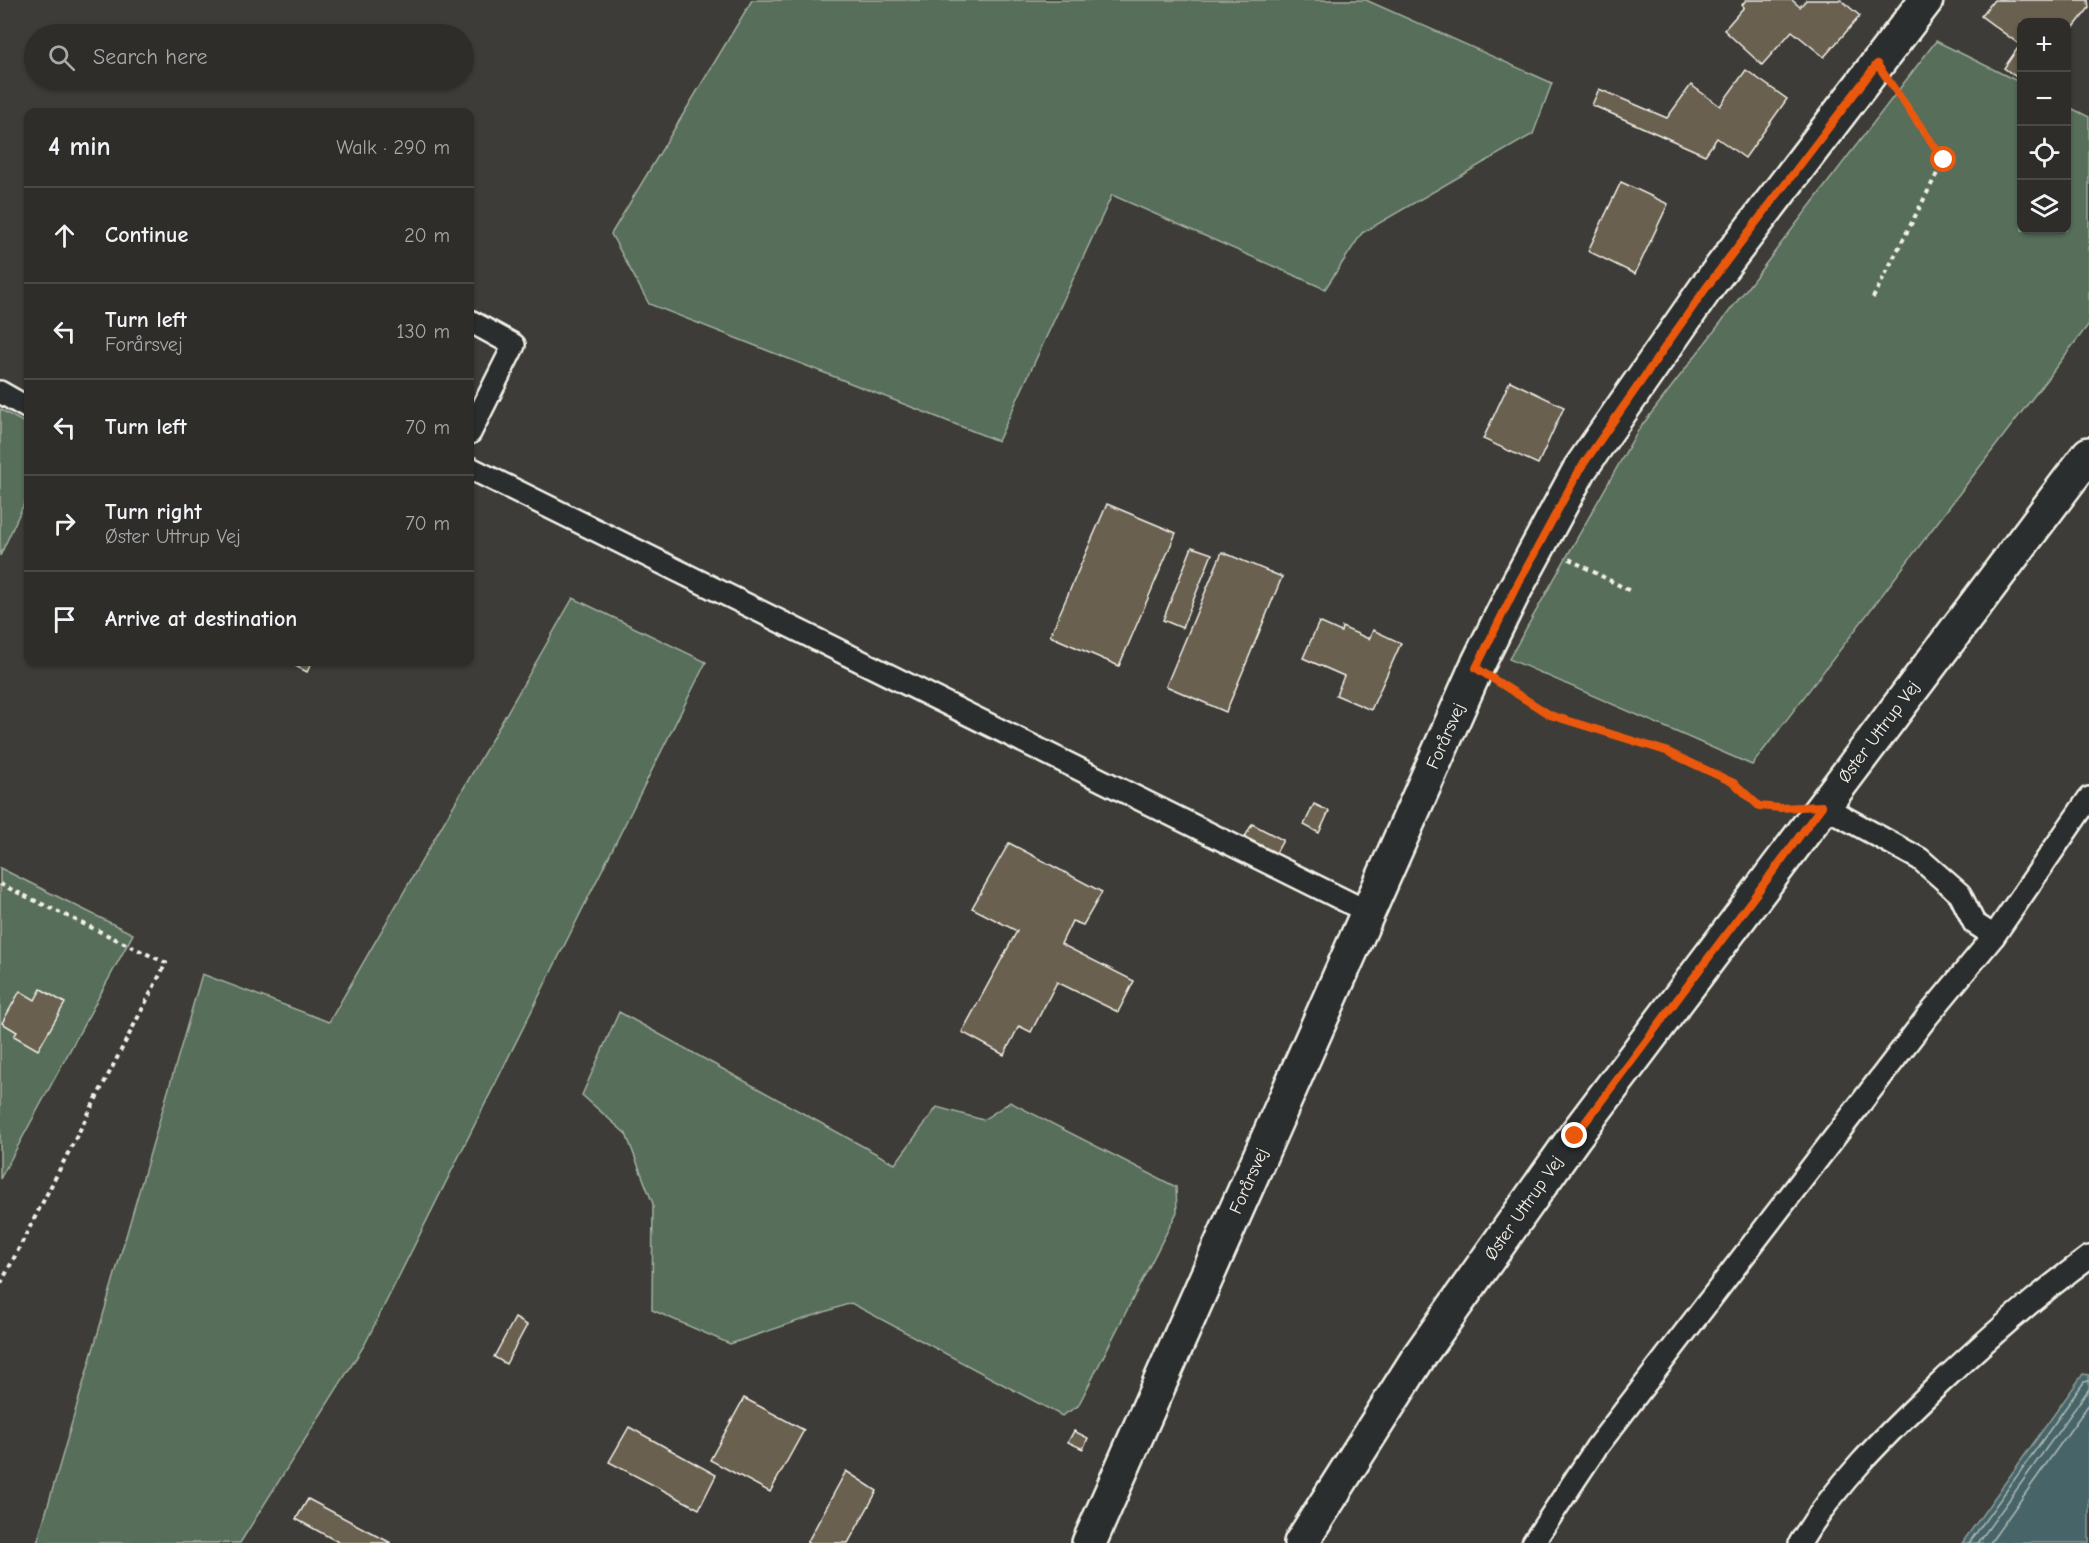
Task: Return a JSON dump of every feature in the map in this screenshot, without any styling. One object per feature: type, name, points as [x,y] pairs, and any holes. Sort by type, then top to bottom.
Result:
[{"type":"street","name":"Forårsvej","points":[[1089,1543],[1476,668],[1539,544],[1580,469],[1706,288],[1926,0]]},
{"type":"street","name":"Øster Uttrup Vej","points":[[1301,1543],[1420,1355],[1568,1146],[2089,454]]},
{"type":"lane","points":[[474,323],[514,345],[474,425]]},
{"type":"lane","points":[[0,392],[24,406]]},
{"type":"lane","points":[[474,470],[1368,912]]},
{"type":"lane","points":[[1533,1543],[1596,1448],[1927,1017],[1994,936],[2089,798]]},
{"type":"lane","points":[[1822,806],[1920,859],[1960,894],[1974,923],[1994,936]]},
{"type":"lane","points":[[1800,1543],[1857,1466],[1894,1427],[2011,1317],[2089,1257]]},
{"type":"path","points":[[1873,298],[1944,160],[1877,64]]},
{"type":"path","points":[[1539,544],[1632,592]]},
{"type":"path","points":[[1476,668],[1550,715],[1666,751],[1734,783],[1759,806],[1780,808],[1822,806]]},
{"type":"path","points":[[0,884],[166,963],[0,1285]]},
{"type":"green space","points":[[752,0],[1366,0],[1552,83],[1533,134],[1362,233],[1325,289],[1112,195],[998,441],[649,304],[611,234]]},
{"type":"green space","points":[[1936,41],[2017,81],[2017,234],[2071,234],[2071,108],[2089,117],[2089,324],[1752,765],[1509,659],[1637,432]]},
{"type":"green space","points":[[0,409],[24,423],[24,504],[0,556]]},
{"type":"green space","points":[[573,598],[706,662],[365,1344],[240,1543],[37,1543],[202,974],[329,1022]]},
{"type":"green space","points":[[0,868],[133,934],[0,1179]]},
{"type":"green space","points":[[619,1012],[895,1164],[937,1107],[983,1120],[1010,1102],[1176,1187],[1177,1212],[1078,1406],[1062,1416],[851,1303],[730,1344],[652,1310],[653,1204],[626,1134],[582,1095]]},
{"type":"water","points":[[2083,1374],[2089,1375],[2089,1543],[1962,1543]]},
{"type":"building","points":[[1746,0],[1792,0],[1800,7],[1806,0],[1841,0],[1860,16],[1824,57],[1792,31],[1762,65],[1724,30],[1744,7],[1742,5]]},
{"type":"building","points":[[1994,0],[2088,0],[2089,8],[2071,31],[2071,18],[2017,18],[2017,43],[1981,16]]},
{"type":"building","points":[[2017,49],[2017,77],[2004,68]]},
{"type":"building","points":[[1746,70],[1787,99],[1745,158],[1717,138],[1705,155],[1592,105],[1599,89],[1667,118],[1691,85],[1720,106]]},
{"type":"building","points":[[1621,182],[1668,204],[1635,274],[1588,251]]},
{"type":"building","points":[[1510,381],[1564,407],[1538,464],[1483,439]]},
{"type":"building","points":[[1107,504],[1176,533],[1119,666],[1050,636]]},
{"type":"building","points":[[1192,547],[1212,554],[1182,628],[1163,620]]},
{"type":"building","points":[[1222,552],[1282,577],[1226,712],[1166,686]]},
{"type":"building","points":[[1319,622],[1341,632],[1342,627],[1369,639],[1373,630],[1401,643],[1371,710],[1336,695],[1344,676],[1303,658]]},
{"type":"building","points":[[296,666],[310,666],[307,672]]},
{"type":"building","points":[[1314,804],[1329,811],[1319,833],[1304,825]]},
{"type":"building","points":[[1252,824],[1283,840],[1276,853],[1245,837]]},
{"type":"building","points":[[1009,843],[1102,892],[1083,925],[1072,921],[1061,944],[1134,981],[1118,1012],[1057,982],[1031,1032],[1019,1026],[1004,1055],[962,1032],[1017,931],[972,908]]},
{"type":"building","points":[[41,989],[65,1003],[38,1050],[14,1036],[17,1032],[2,1023],[20,991],[35,1000]]},
{"type":"building","points":[[515,1318],[527,1325],[506,1364],[494,1357]]},
{"type":"building","points":[[744,1398],[804,1430],[770,1492],[710,1460]]},
{"type":"building","points":[[629,1427],[716,1475],[699,1509],[609,1462]]},
{"type":"building","points":[[1074,1431],[1088,1438],[1083,1449],[1068,1442]]},
{"type":"building","points":[[846,1471],[877,1491],[848,1543],[807,1543]]},
{"type":"building","points":[[308,1499],[391,1543],[340,1543],[296,1519]]},
{"type":"route","points":[[1575,1136],[1822,806],[1780,808],[1759,806],[1734,783],[1666,751],[1550,715],[1476,668],[1513,593],[1580,469],[1706,288],[1877,64],[1944,160]]}]
